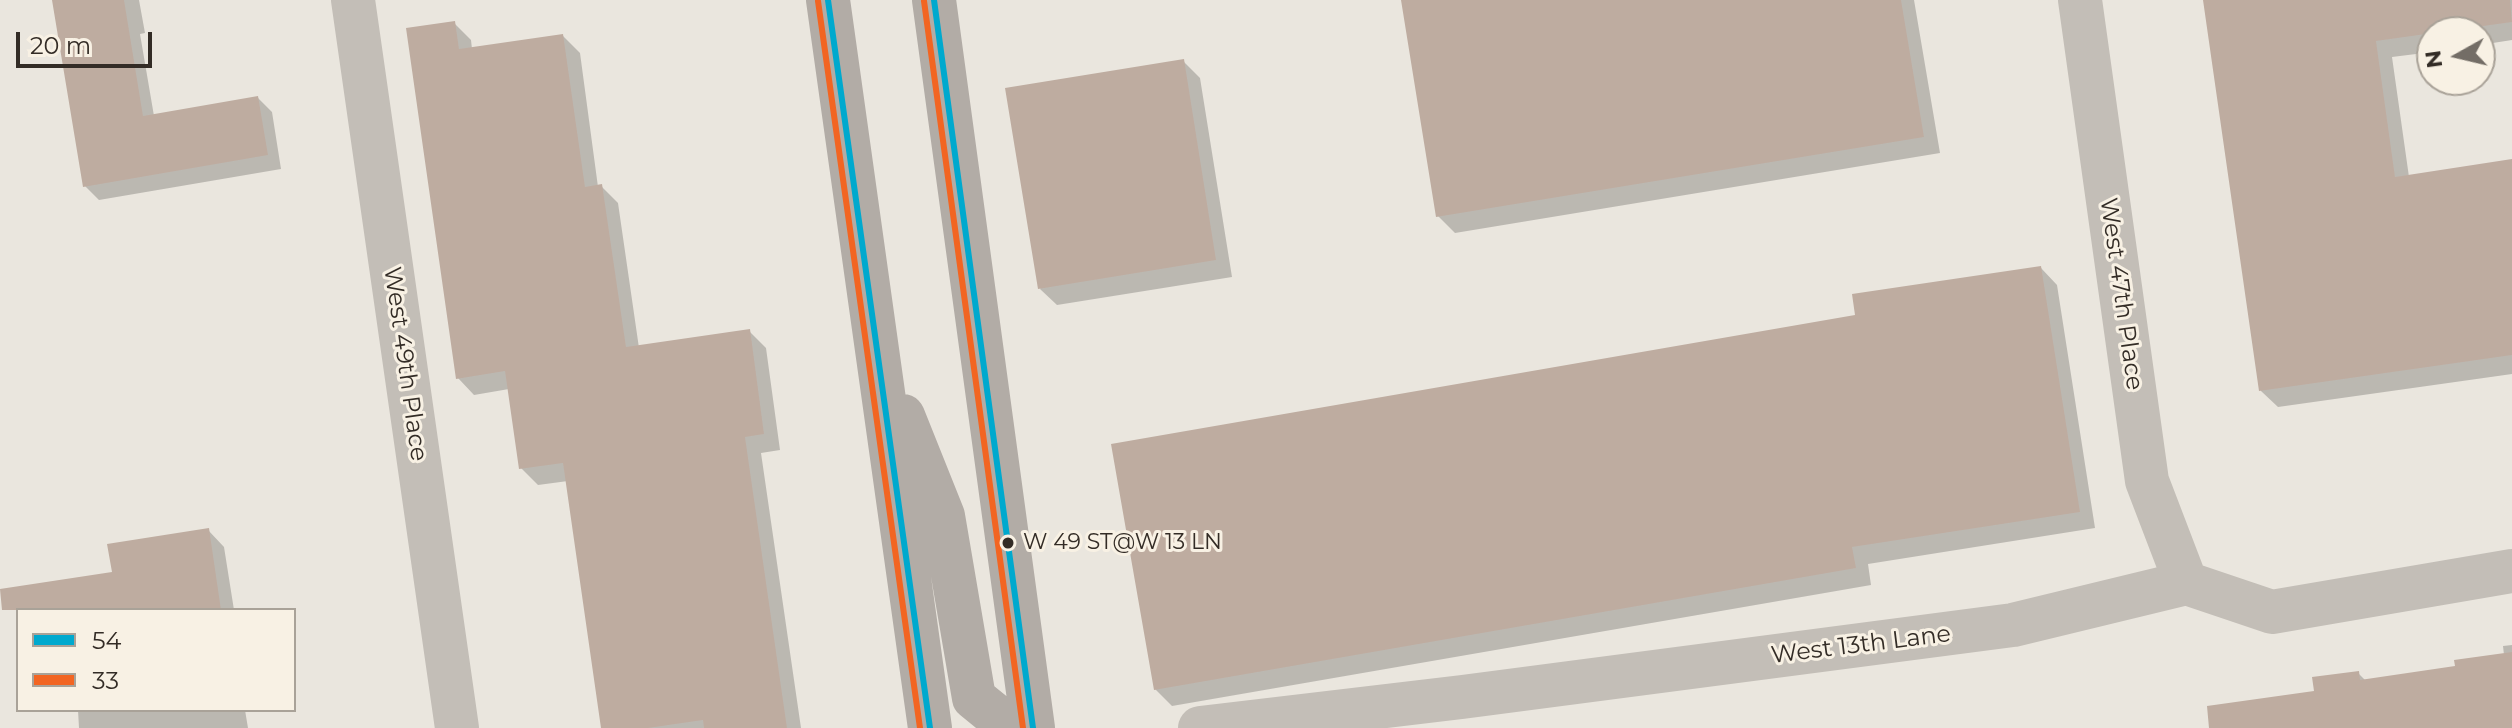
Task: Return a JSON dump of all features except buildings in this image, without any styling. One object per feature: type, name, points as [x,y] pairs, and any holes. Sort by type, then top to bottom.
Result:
[{"type":"main road","points":[[828,0],[930,728]]},
{"type":"main road","points":[[934,0],[1033,728]]},
{"type":"main road","points":[[876,347],[943,516],[974,698],[1011,728]]},
{"type":"street","name":"West 49th Place","points":[[353,0],[457,728]]},
{"type":"street","name":"West 47th Place","points":[[2080,0],[2147,481],[2186,583]]},
{"type":"street","points":[[2186,583],[2272,612],[2512,571]]},
{"type":"street","name":"West 13th Lane","points":[[1200,728],[2013,625],[2186,583]]},
{"type":"transit line","name":"54","points":[[828,0],[930,728]]},
{"type":"transit line","name":"54","points":[[934,0],[1033,728]]},
{"type":"transit line","name":"33","points":[[818,1],[920,728]]},
{"type":"transit line","name":"33","points":[[924,1],[1023,728]]},
{"type":"place","name":"W 49 ST@W 13 LN","points":[[1008,543]]}]
